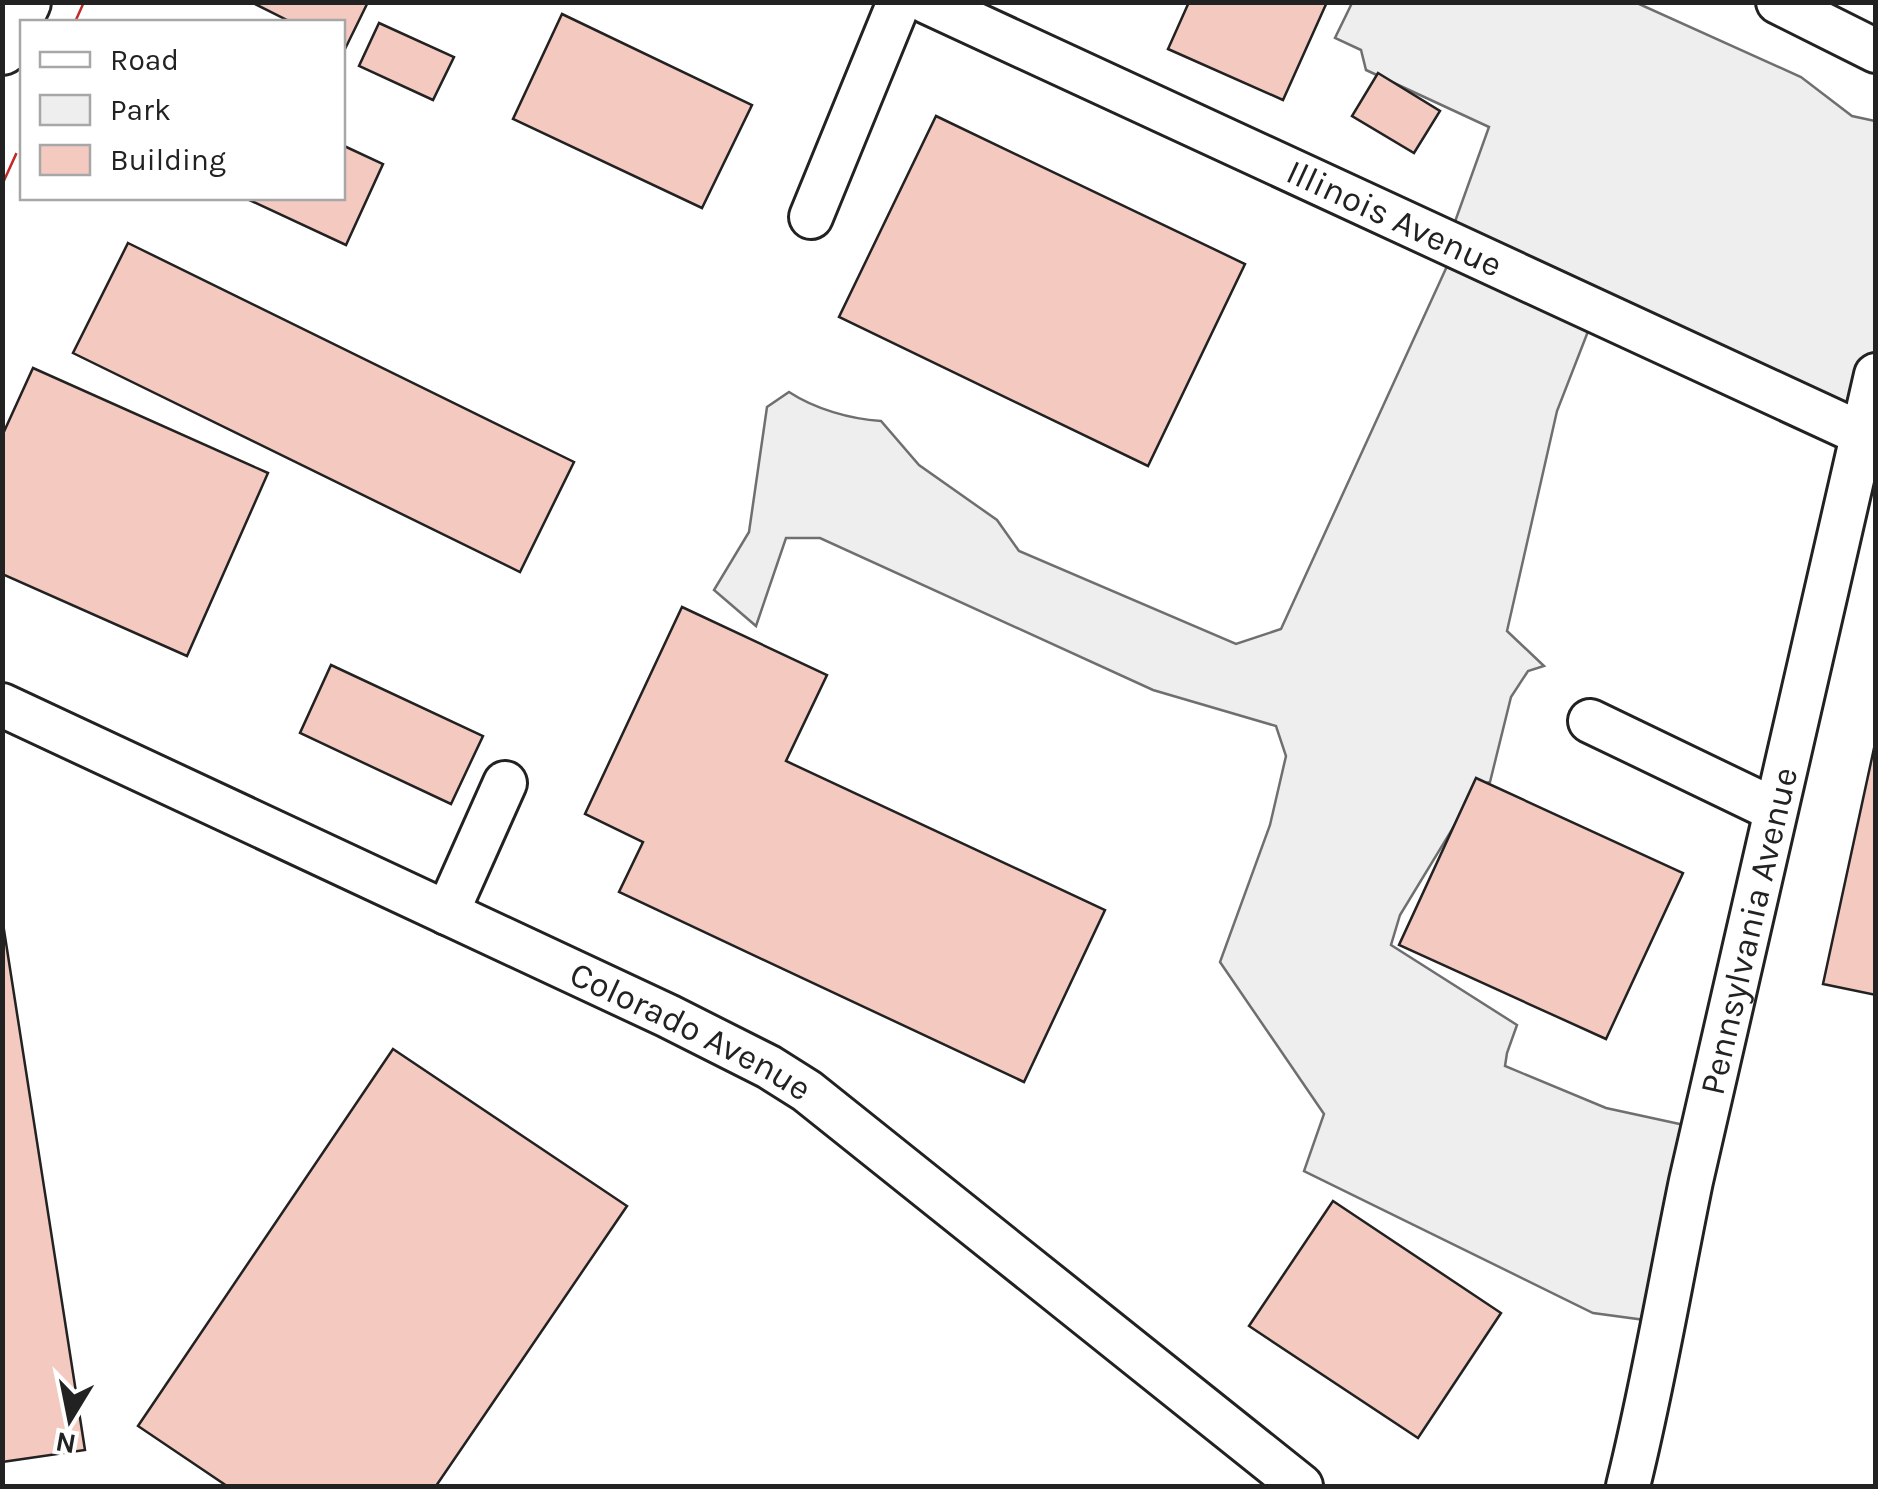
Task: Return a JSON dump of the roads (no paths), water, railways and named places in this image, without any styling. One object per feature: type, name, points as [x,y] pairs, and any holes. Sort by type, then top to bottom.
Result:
[{"type":"main road","points":[[2,48],[24,2]]},
{"type":"street","points":[[811,217],[899,2]]},
{"type":"street","name":"Illinois Avenue","points":[[927,2],[1862,434]]},
{"type":"street","points":[[1778,2],[1876,51]]},
{"type":"street","name":"Pennsylvania Avenue","points":[[1628,1486],[1645,1420],[1691,1181],[1876,376]]},
{"type":"street","name":"Colorado Avenue","points":[[2,704],[769,1067],[806,1091],[1301,1486]]},
{"type":"street","points":[[1590,722],[1776,810]]},
{"type":"street","points":[[446,913],[506,783]]}]
